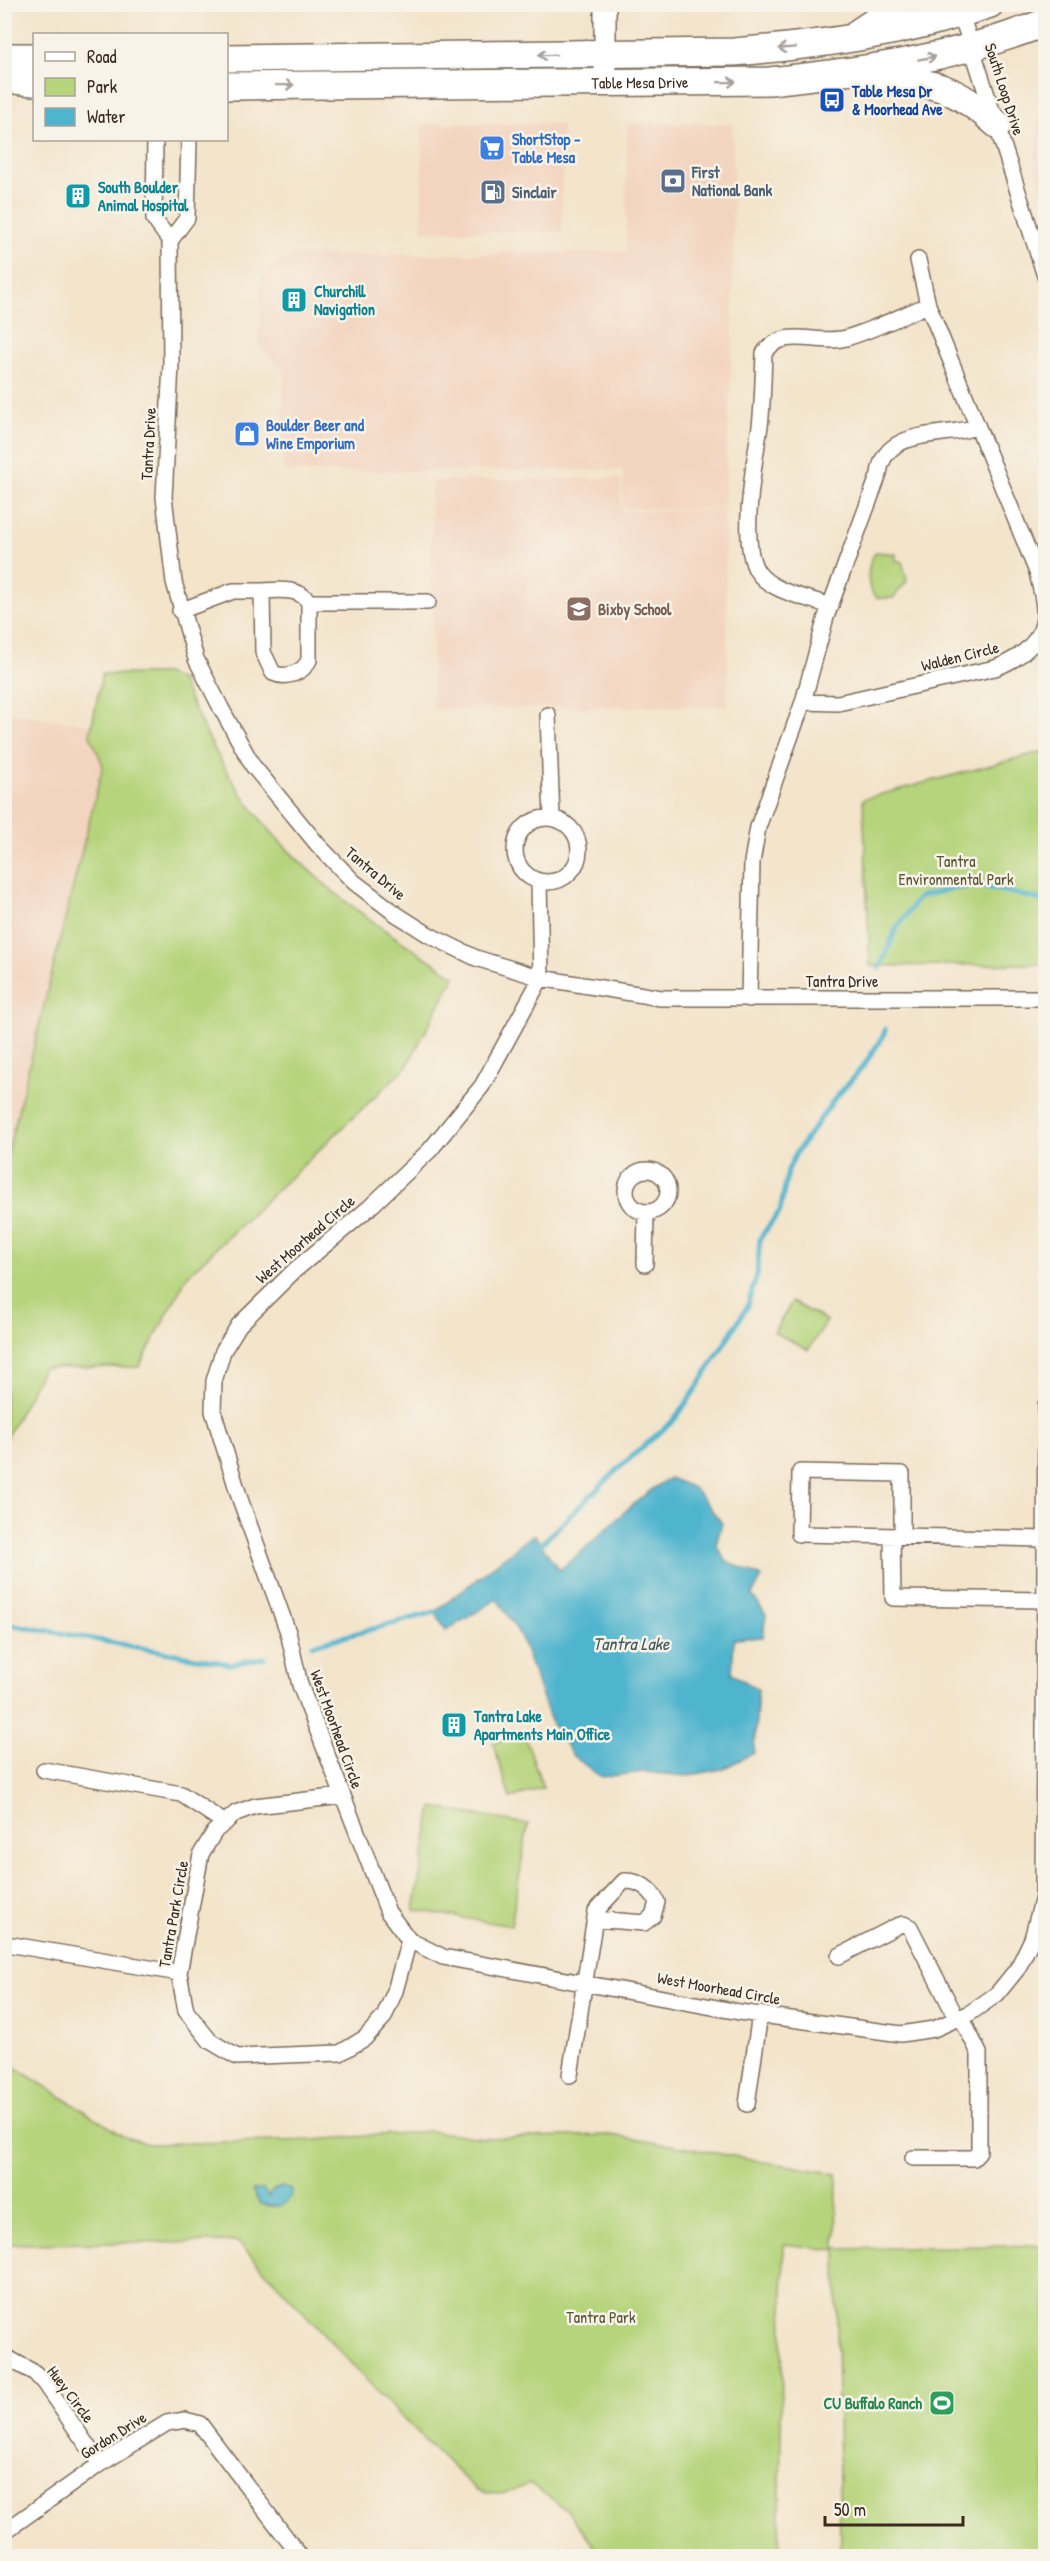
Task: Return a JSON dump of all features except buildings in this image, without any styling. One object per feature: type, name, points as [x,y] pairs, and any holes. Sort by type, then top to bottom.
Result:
[{"type":"highway","points":[[845,40],[900,4]]},
{"type":"highway","name":"Table Mesa Drive","points":[[228,58],[734,52],[808,46],[845,40],[959,9],[990,4]]},
{"type":"highway","name":"Table Mesa Drive","points":[[228,86],[770,81],[849,73],[973,48],[1046,22]]},
{"type":"highway","points":[[973,48],[1046,44]]},
{"type":"highway","points":[[4,57],[33,57]]},
{"type":"highway","points":[[849,73],[925,82],[945,88],[975,104],[998,125]]},
{"type":"highway","points":[[4,79],[33,82]]},
{"type":"street","points":[[605,4],[605,82]]},
{"type":"street","name":"South Loop Drive","points":[[959,9],[1046,279]]},
{"type":"street","points":[[155,141],[154,219],[170,241],[188,218],[189,141]]},
{"type":"street","name":"Tantra Drive","points":[[170,241],[171,365],[164,497],[174,582],[180,611],[196,658],[253,766],[318,845],[354,882],[396,914],[429,935],[476,958],[541,978],[661,998],[1046,998]]},
{"type":"street","name":"Walden Circle","points":[[803,702],[838,703],[995,668],[1016,660],[1043,624],[1042,599],[1036,572],[927,305],[918,260]]},
{"type":"street","points":[[831,606],[774,586],[757,572],[751,551],[750,479],[760,425],[764,353],[771,343],[782,338],[844,338],[927,305]]},
{"type":"street","points":[[749,999],[754,850],[763,810],[784,759],[831,606],[886,451],[902,440],[957,434],[977,428]]},
{"type":"street","points":[[180,611],[233,591],[288,590],[302,595],[309,602],[428,602]]},
{"type":"street","points":[[262,591],[262,652],[268,667],[275,675],[292,675],[308,663],[309,602]]},
{"type":"street","points":[[548,715],[552,818]]},
{"type":"street","points":[[552,818],[565,824],[575,834],[578,856],[567,874],[554,881],[539,881],[519,866],[515,853],[516,840],[523,829],[533,821],[552,818]]},
{"type":"street","points":[[539,881],[541,978]]},
{"type":"street","name":"West Moorhead Circle","points":[[541,978],[482,1086],[452,1126],[369,1208],[295,1270],[239,1325],[223,1351],[214,1381],[213,1411],[240,1498],[288,1632],[300,1685],[388,1912],[409,1940],[443,1957],[760,2014],[901,2034],[934,2029],[959,2018],[997,1994],[1018,1968],[1032,1939],[1043,1897],[1046,1404]]},
{"type":"street","points":[[645,1264],[646,1212]]},
{"type":"street","points":[[1044,1600],[893,1598],[897,1536],[902,1474],[800,1472],[799,1534],[897,1536],[1045,1539]]},
{"type":"street","points":[[44,1770],[181,1794],[225,1823]]},
{"type":"street","name":"Tantra Park Circle","points":[[342,1796],[255,1806],[236,1814],[215,1830],[201,1854],[179,1973],[186,2011],[210,2041],[237,2057],[340,2053],[365,2038],[384,2017],[395,1990],[409,1940]]},
{"type":"street","points":[[570,2075],[595,1919]]},
{"type":"street","points":[[839,1956],[897,1926],[910,1927],[979,2053],[979,2151],[974,2158],[914,2158]]},
{"type":"street","points":[[13,1945],[179,1973]]},
{"type":"street","points":[[747,2104],[760,2014]]},
{"type":"street","name":"Huey Circle","points":[[4,2356],[35,2373],[44,2383],[100,2464]]},
{"type":"street","name":"Gordon Drive","points":[[4,2532],[100,2464],[167,2423],[185,2420],[200,2424],[300,2556]]},
{"type":"shaded area","points":[[1042,91],[1046,91],[1045,200],[1034,163]]},
{"type":"shaded area","points":[[627,123],[733,124],[733,334],[724,509],[623,509],[623,470],[283,472],[284,370],[259,345],[261,280],[270,267],[290,256],[626,252]]},
{"type":"shaded area","points":[[422,124],[562,124],[562,232],[422,231]]},
{"type":"shaded area","name":"Bixby School","points":[[621,478],[622,511],[725,510],[728,706],[433,709],[431,481]]},
{"type":"shaded area","points":[[5,712],[92,725],[90,735],[103,765],[5,1164]]},
{"type":"green space","points":[[876,552],[896,554],[896,561],[902,561],[907,581],[893,598],[877,598],[870,589],[869,569]]},
{"type":"green space","points":[[102,674],[166,674],[180,680],[232,779],[262,821],[286,848],[311,872],[366,917],[455,976],[407,1066],[188,1275],[139,1367],[43,1368],[5,1441],[5,1164],[103,765],[90,735]]},
{"type":"green space","name":"Tantra Environmental Park","points":[[1045,751],[1045,964],[870,966],[863,799]]},
{"type":"green space","points":[[792,1302],[827,1321],[808,1350],[774,1332]]},
{"type":"green space","points":[[524,1733],[543,1788],[510,1798],[493,1743]]},
{"type":"green space","points":[[432,1807],[528,1824],[511,1926],[414,1910]]},
{"type":"green space","name":"Tantra Park","points":[[5,2061],[125,2137],[149,2144],[315,2140],[431,2131],[483,2138],[611,2135],[837,2174],[836,2249],[1045,2245],[1045,2556],[840,2556],[836,2250],[784,2244],[779,2556],[602,2556],[566,2509],[529,2483],[503,2494],[475,2489],[388,2403],[238,2242],[5,2244]]},
{"type":"water","name":"Tantra Lake","points":[[670,1478],[694,1488],[722,1523],[716,1545],[726,1561],[762,1577],[752,1595],[766,1615],[763,1637],[734,1639],[732,1674],[758,1689],[754,1753],[722,1769],[686,1776],[644,1772],[601,1777],[573,1756],[552,1724],[520,1635],[497,1599],[446,1631],[435,1612],[534,1534],[559,1570],[641,1498]]},
{"type":"water","points":[[282,2187],[292,2190],[291,2196],[285,2203],[276,2206],[260,2204],[252,2191],[263,2189],[269,2197],[272,2190]]},
{"type":"waterway","points":[[880,968],[896,929],[919,897],[951,889],[982,886],[1046,901]]},
{"type":"waterway","points":[[541,1544],[620,1467],[674,1420],[696,1389],[747,1307],[757,1275],[760,1238],[780,1211],[788,1170],[796,1153],[833,1101],[864,1065],[884,1035],[885,1029]]},
{"type":"waterway","points":[[313,1645],[435,1612]]},
{"type":"waterway","points":[[4,1623],[230,1664],[264,1658]]},
{"type":"place","name":"Table Mesa Dr & Moorhead Ave","points":[[832,100]]},
{"type":"place","name":"ShortStop - Table Mesa","points":[[492,148]]},
{"type":"place","name":"First National Bank","points":[[673,181]]},
{"type":"place","name":"Sinclair","points":[[493,192]]},
{"type":"place","name":"South Boulder Animal Hospital","points":[[78,196]]},
{"type":"place","name":"Churchill Navigation","points":[[294,300]]},
{"type":"place","name":"Boulder Beer and Wine Emporium","points":[[247,434]]},
{"type":"place","name":"Bixby School","points":[[579,609]]},
{"type":"place","name":"Tantra Lake Apartments Main Office","points":[[454,1725]]},
{"type":"place","name":"CU Buffalo Ranch","points":[[942,2403]]}]
